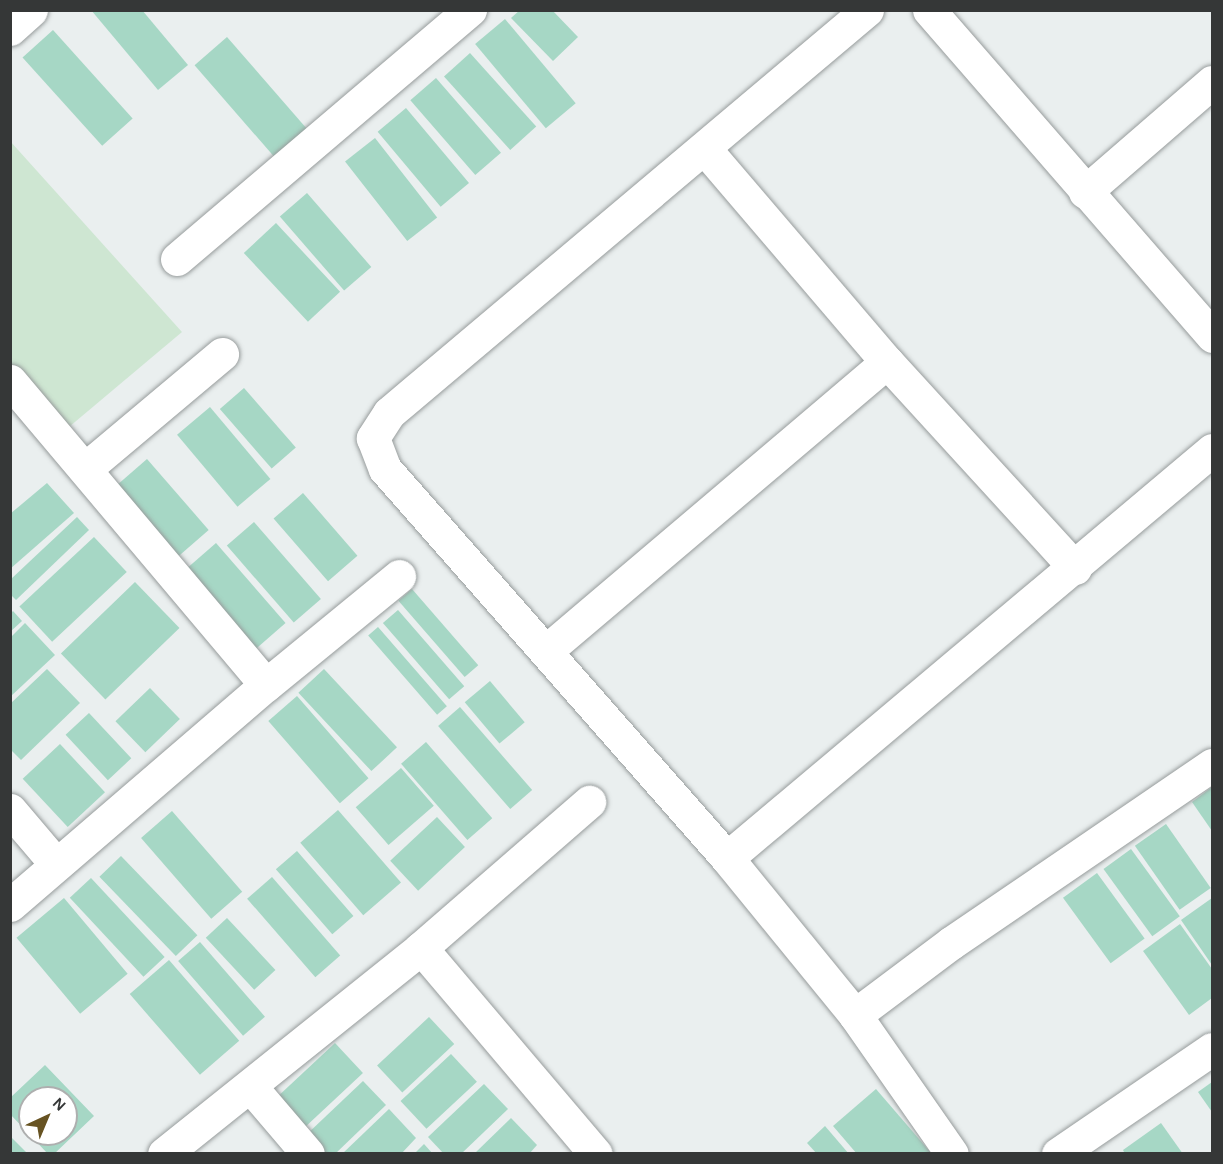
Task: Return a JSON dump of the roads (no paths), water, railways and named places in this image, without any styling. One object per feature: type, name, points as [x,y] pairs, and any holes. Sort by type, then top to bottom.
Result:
[{"type":"street","points":[[10,29],[32,10]]},
{"type":"street","points":[[177,259],[470,10]]},
{"type":"street","points":[[867,10],[705,149],[389,413],[373,438],[385,469],[728,858],[855,1015],[952,1154]]},
{"type":"street","points":[[929,10],[1212,336]]},
{"type":"street","points":[[1085,192],[1212,82]]},
{"type":"street","points":[[705,149],[887,362],[1075,568]]},
{"type":"street","points":[[85,469],[222,354]]},
{"type":"street","points":[[546,651],[887,362]]},
{"type":"street","points":[[10,381],[266,685]]},
{"type":"street","points":[[728,858],[1075,568],[1212,450]]},
{"type":"street","points":[[10,905],[266,685],[399,576]]},
{"type":"street","points":[[855,1015],[951,943],[1212,765]]},
{"type":"street","points":[[164,1154],[421,948],[589,802]]},
{"type":"street","points":[[10,810],[56,864]]},
{"type":"street","points":[[421,948],[597,1154]]},
{"type":"street","points":[[1058,1154],[1212,1049]]},
{"type":"street","points":[[250,1086],[308,1154]]}]
